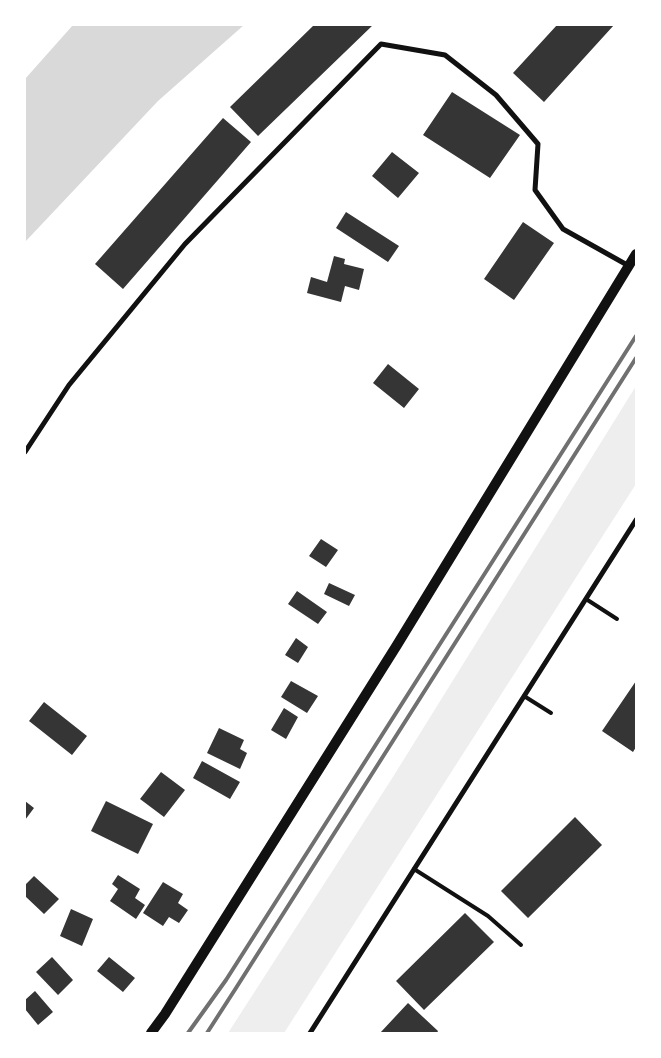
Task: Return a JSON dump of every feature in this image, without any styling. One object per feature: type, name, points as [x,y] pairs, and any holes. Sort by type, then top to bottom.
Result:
[{"type":"main road","points":[[151,1033],[398,645],[636,254]]},
{"type":"street","points":[[25,452],[69,385],[185,244],[381,44],[445,55],[496,95],[538,144],[536,190],[563,229],[628,266]]},
{"type":"street","points":[[310,1033],[586,599],[634,527],[636,520]]},
{"type":"lane","points":[[586,599],[617,619]]},
{"type":"lane","points":[[524,696],[551,713]]},
{"type":"lane","points":[[414,869],[488,916],[521,946]]},
{"type":"shaded area","points":[[73,25],[244,25],[158,101],[25,242],[25,79]]},
{"type":"shaded area","points":[[636,386],[636,484],[284,1033],[228,1033],[391,780]]},
{"type":"building","points":[[314,25],[373,25],[258,136],[230,107]]},
{"type":"building","points":[[557,25],[614,25],[544,102],[513,73]]},
{"type":"building","points":[[452,92],[520,135],[490,178],[423,135]]},
{"type":"building","points":[[223,118],[251,142],[123,289],[95,264]]},
{"type":"building","points":[[392,152],[419,173],[398,198],[372,176]]},
{"type":"building","points":[[346,212],[399,246],[388,262],[336,228]]},
{"type":"building","points":[[523,222],[554,243],[514,300],[484,279]]},
{"type":"building","points":[[334,256],[345,259],[344,264],[364,269],[359,290],[345,286],[341,302],[307,293],[311,277],[327,282]]},
{"type":"building","points":[[388,364],[419,389],[404,408],[373,383]]},
{"type":"building","points":[[321,539],[338,550],[326,567],[309,556]]},
{"type":"building","points":[[329,583],[355,595],[349,606],[324,594]]},
{"type":"building","points":[[297,591],[327,612],[318,624],[288,604]]},
{"type":"building","points":[[296,638],[308,647],[298,663],[285,655]]},
{"type":"building","points":[[291,681],[318,696],[307,713],[281,697]]},
{"type":"building","points":[[636,681],[636,747],[633,752],[602,731]]},
{"type":"building","points":[[44,702],[87,736],[72,755],[29,721]]},
{"type":"building","points":[[284,708],[298,717],[286,739],[271,730]]},
{"type":"building","points":[[219,728],[244,740],[240,749],[247,753],[240,769],[207,753]]},
{"type":"building","points":[[202,761],[240,782],[230,799],[193,778]]},
{"type":"building","points":[[161,772],[185,790],[164,817],[140,799]]},
{"type":"building","points":[[25,801],[34,808],[25,820]]},
{"type":"building","points":[[106,801],[153,824],[138,854],[91,831]]},
{"type":"building","points":[[575,817],[602,845],[528,918],[501,891]]},
{"type":"building","points":[[118,875],[140,889],[135,898],[145,905],[136,919],[110,901],[118,889],[112,884]]},
{"type":"building","points":[[34,876],[59,899],[44,914],[25,896],[25,885]]},
{"type":"building","points":[[163,882],[183,894],[178,903],[188,910],[179,923],[169,917],[163,926],[143,913]]},
{"type":"building","points":[[71,909],[93,919],[82,946],[60,936]]},
{"type":"building","points":[[465,913],[494,942],[424,1010],[396,981]]},
{"type":"building","points":[[52,957],[73,980],[58,995],[36,972]]},
{"type":"building","points":[[109,957],[135,978],[123,992],[97,971]]},
{"type":"building","points":[[35,991],[53,1012],[38,1025],[25,1009],[25,1000]]},
{"type":"building","points":[[408,1003],[438,1031],[437,1033],[380,1033]]},
{"type":"railway","points":[[188,1033],[226,980],[636,336]]},
{"type":"railway","points":[[207,1033],[636,358]]}]
